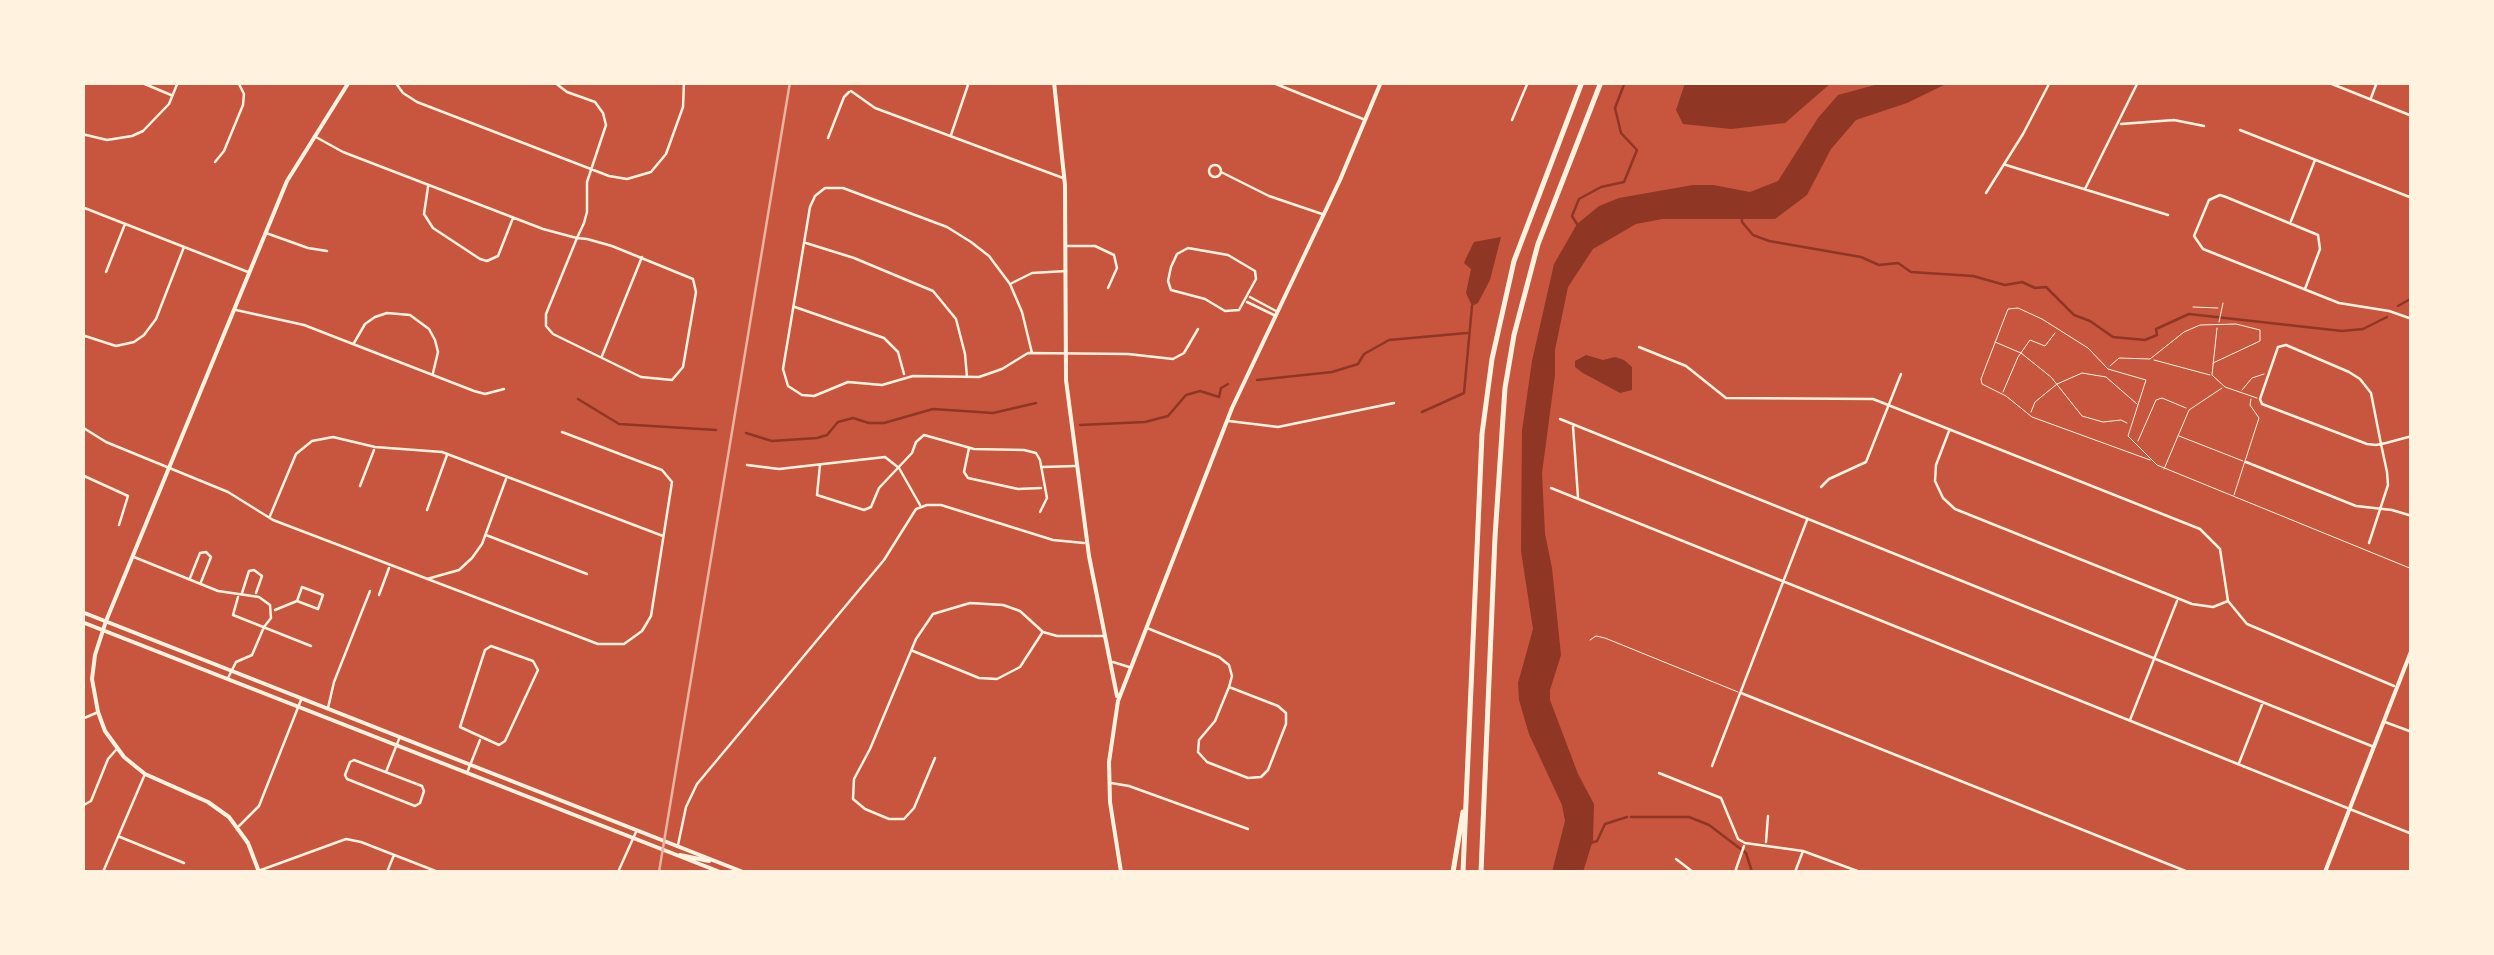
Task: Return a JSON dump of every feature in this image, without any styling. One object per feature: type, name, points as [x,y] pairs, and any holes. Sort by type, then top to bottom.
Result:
[{"type":"highway","points":[[1463,872],[1482,434],[1492,358],[1514,261],[1582,82]]},
{"type":"highway","points":[[1482,872],[1504,388],[1538,244],[1601,82]]},
{"type":"highway","points":[[1453,872],[1467,784]]},
{"type":"main road","points":[[259,872],[238,828],[208,802],[145,774],[118,750],[98,712],[92,668],[106,620],[295,165],[348,82]]},
{"type":"main road","points":[[1054,82],[1064,178],[1066,380],[1088,543],[1118,700]]},
{"type":"main road","points":[[1121,872],[1109,783],[1109,754],[1118,700],[1227,420],[1381,82]]},
{"type":"main road","points":[[82,612],[743,872]]},
{"type":"main road","points":[[82,622],[675,855],[722,872],[734,872]]},
{"type":"main road","points":[[2325,872],[2412,649]]},
{"type":"main road","points":[[675,855],[710,860]]},
{"type":"street","points":[[140,82],[173,95]]},
{"type":"street","points":[[82,134],[107,140],[132,136],[161,116],[178,82]]},
{"type":"street","points":[[215,162],[224,151],[243,105],[244,94],[238,82]]},
{"type":"street","points":[[395,82],[417,102],[591,169],[627,179],[655,169],[674,137],[683,107],[684,82]]},
{"type":"street","points":[[314,136],[343,152],[514,218],[578,238],[642,257],[692,279],[696,288],[683,367],[677,378],[666,381],[641,377],[553,334],[546,326],[546,314],[578,238],[587,212],[587,182],[605,130],[603,113],[591,99],[567,92],[554,82]]},
{"type":"street","points":[[951,136],[969,82]]},
{"type":"street","points":[[1271,82],[1366,120]]},
{"type":"street","points":[[1986,193],[2006,165],[2050,82]]},
{"type":"street","points":[[2084,190],[2138,82]]},
{"type":"street","points":[[2326,82],[2412,116]]},
{"type":"street","points":[[2370,100],[2377,82]]},
{"type":"street","points":[[1512,120],[1526,83]]},
{"type":"street","points":[[849,85],[851,91],[875,108],[1064,178]]},
{"type":"street","points":[[828,138],[844,97],[851,91]]},
{"type":"street","points":[[2120,124],[2174,120],[2204,126]]},
{"type":"street","points":[[2240,130],[2412,198]]},
{"type":"street","points":[[2290,222],[2315,160]]},
{"type":"street","points":[[2006,165],[2168,214]]},
{"type":"street","points":[[1221,172],[1269,196],[1323,214]]},
{"type":"street","points":[[429,185],[424,214],[433,228],[480,259],[487,261],[498,256],[514,218]]},
{"type":"street","points":[[1032,353],[1010,284],[989,256],[947,227],[838,187],[818,193],[810,208],[783,374],[796,393],[814,396],[842,383],[882,385],[905,377],[988,375],[1032,353],[1128,354],[1174,359],[1184,353],[1198,328]]},
{"type":"street","points":[[2304,289],[2320,249],[2318,235],[2226,197],[2213,197],[2206,204],[2194,236],[2203,249],[2339,303],[2389,310],[2412,319]]},
{"type":"street","points":[[82,207],[249,272]]},
{"type":"street","points":[[106,272],[125,224]]},
{"type":"street","points":[[266,233],[308,248],[327,250]]},
{"type":"street","points":[[804,243],[837,252],[932,291],[956,319],[966,354],[967,378]]},
{"type":"street","points":[[1066,246],[1095,246],[1114,255],[1117,268],[1108,288]]},
{"type":"street","points":[[82,335],[116,346],[144,336],[156,319],[184,247]]},
{"type":"street","points":[[1188,248],[1222,253],[1251,268],[1256,277],[1247,299],[1236,312],[1229,312],[1205,300],[1175,293],[1168,281],[1180,251],[1188,248]]},
{"type":"street","points":[[601,358],[642,257]]},
{"type":"street","points":[[1010,284],[1032,272],[1066,272]]},
{"type":"street","points":[[1247,299],[1275,313]]},
{"type":"street","points":[[794,307],[884,338],[898,352],[905,377]]},
{"type":"street","points":[[234,309],[304,325],[484,394],[504,389]]},
{"type":"street","points":[[354,344],[365,324],[375,317],[398,312],[410,315],[430,329],[435,340],[437,364],[433,375]]},
{"type":"street","points":[[2370,543],[2388,485],[2382,444],[2371,393],[2360,379],[2282,344],[2276,352],[2261,401],[2358,442],[2382,444],[2411,436]]},
{"type":"street","points":[[1639,347],[1690,368],[1714,392],[1726,398],[1861,398],[1889,405],[2200,529],[2215,541],[2222,554],[2228,601],[2243,620],[2259,631],[2397,687]]},
{"type":"street","points":[[1821,487],[1829,479],[1866,462],[1901,374]]},
{"type":"street","points":[[1227,420],[1278,427],[1394,402]]},
{"type":"street","points":[[1560,419],[2374,747]]},
{"type":"street","points":[[1574,425],[1571,433],[1578,499]]},
{"type":"street","points":[[82,427],[106,442],[228,492],[270,518],[598,644],[624,644],[642,631],[650,616],[672,487],[670,477],[662,470],[562,432]]},
{"type":"street","points":[[1950,430],[1936,466],[1935,480],[1951,506],[2178,598],[2207,607],[2228,601]]},
{"type":"street","points":[[820,464],[817,495],[864,510],[871,508],[879,488],[924,435],[968,448],[1034,452],[1042,468],[1046,498],[1040,512]]},
{"type":"street","points":[[270,518],[290,464],[312,441],[333,437],[375,447],[448,454],[664,537]]},
{"type":"street","points":[[360,486],[375,447]]},
{"type":"street","points":[[968,448],[964,472],[968,478],[1018,489],[1043,488]]},
{"type":"street","points":[[427,510],[448,454]]},
{"type":"street","points":[[1065,465],[1076,455]]},
{"type":"street","points":[[747,465],[779,469],[881,457],[899,468],[920,507]]},
{"type":"street","points":[[2246,462],[2356,506],[2412,516]]},
{"type":"street","points":[[1042,468],[1077,466]]},
{"type":"street","points":[[82,476],[128,496],[119,525]]},
{"type":"street","points":[[426,579],[464,566],[476,554],[507,477]]},
{"type":"street","points":[[1551,488],[2412,834]]},
{"type":"street","points":[[677,847],[684,813],[697,784],[884,560],[908,518],[920,507],[941,505],[1053,540],[1088,543]]},
{"type":"street","points":[[1712,766],[1808,519]]},
{"type":"street","points":[[486,535],[587,574]]},
{"type":"street","points":[[190,579],[200,553],[206,552],[211,558],[200,584]]},
{"type":"street","points":[[133,556],[200,584],[267,601],[273,610],[271,618],[252,654],[236,662],[228,678]]},
{"type":"street","points":[[379,594],[390,566]]},
{"type":"street","points":[[254,596],[262,576],[249,570],[233,615],[311,646]]},
{"type":"street","points":[[273,610],[297,601],[318,608],[323,595],[302,587],[297,601]]},
{"type":"street","points":[[328,709],[334,682],[370,591]]},
{"type":"street","points":[[2130,721],[2178,598]]},
{"type":"street","points":[[936,758],[914,808],[904,819],[877,814],[853,799],[854,779],[920,629],[934,614],[970,603],[1012,607],[1042,632],[1057,636],[1106,636]]},
{"type":"street","points":[[1146,628],[1223,659],[1231,671],[1229,686],[1215,722],[1202,733],[1197,748],[1207,762],[1248,778],[1261,777],[1268,770],[1286,724],[1286,713],[1229,686]]},
{"type":"street","points":[[911,651],[979,678],[997,679],[1020,667],[1042,632]]},
{"type":"street","points":[[494,646],[536,663],[538,670],[504,744],[480,738],[460,727],[485,650],[494,646]]},
{"type":"street","points":[[1112,662],[1130,667]]},
{"type":"street","points":[[1741,693],[2188,872]]},
{"type":"street","points":[[238,828],[259,806],[302,699]]},
{"type":"street","points":[[2238,764],[2263,702]]},
{"type":"street","points":[[82,719],[98,712]]},
{"type":"street","points":[[2384,721],[2412,732]]},
{"type":"street","points":[[386,772],[400,738]]},
{"type":"street","points":[[467,772],[480,738]]},
{"type":"street","points":[[82,806],[91,802],[108,759],[118,750]]},
{"type":"street","points":[[352,760],[386,772],[422,786],[424,792],[418,805],[344,775],[352,760]]},
{"type":"street","points":[[1660,773],[1721,798],[1734,832],[1745,842],[1803,851],[1860,872]]},
{"type":"street","points":[[103,872],[145,774]]},
{"type":"street","points":[[1109,783],[1129,786],[1248,829]]},
{"type":"street","points":[[1766,844],[1768,816]]},
{"type":"street","points":[[618,872],[636,830]]},
{"type":"street","points":[[118,836],[184,863]]},
{"type":"street","points":[[259,872],[346,839],[438,872]]},
{"type":"street","points":[[1735,872],[1745,842]]},
{"type":"street","points":[[1796,872],[1803,851]]},
{"type":"street","points":[[387,872],[394,855]]},
{"type":"street","points":[[1676,858],[1692,872]]},
{"type":"lane","points":[[2193,307],[2222,306],[2212,375]]},
{"type":"lane","points":[[2150,460],[2128,436],[2146,380],[2108,369],[2088,348],[2036,316],[2010,307],[1981,382],[2029,415],[2106,447],[2150,460],[2412,569]]},
{"type":"lane","points":[[2150,359],[2188,329],[2218,324],[2258,328],[2262,336],[2257,342],[2213,362]]},
{"type":"lane","points":[[2003,394],[2020,354],[2032,340],[2043,347],[2058,330]]},
{"type":"lane","points":[[1995,342],[2020,354],[2058,384],[2082,416],[2102,422],[2121,420],[2130,425]]},
{"type":"lane","points":[[2108,369],[2120,358],[2150,359],[2212,375],[2225,386],[2261,401]]},
{"type":"lane","points":[[2029,415],[2035,402],[2076,374],[2096,374],[2117,384],[2138,406]]},
{"type":"lane","points":[[2241,392],[2252,378],[2268,374]]},
{"type":"lane","points":[[2164,469],[2189,410],[2225,386]]},
{"type":"lane","points":[[2234,498],[2259,416],[2250,405],[2252,396]]},
{"type":"lane","points":[[2133,454],[2156,400],[2162,398],[2189,410]]},
{"type":"lane","points":[[2178,435],[2246,462]]},
{"type":"lane","points":[[1590,640],[1596,636],[1605,638],[1741,693]]},
{"type":"lane","points":[[2284,872],[2298,872]]},
{"type":"shaded area","points":[[1685,82],[1831,83],[1785,123],[1731,129],[1683,124],[1676,110]]},
{"type":"shaded area","points":[[1886,82],[1948,83],[1907,103],[1856,120],[1831,149],[1807,195],[1775,219],[1662,219],[1636,224],[1593,249],[1568,287],[1555,350],[1542,473],[1545,534],[1561,655],[1550,700],[1578,774],[1594,804],[1593,840],[1583,872],[1552,872],[1565,821],[1562,805],[1529,734],[1518,683],[1533,629],[1521,551],[1522,431],[1532,361],[1554,264],[1577,224],[1599,206],[1619,198],[1693,185],[1750,192],[1778,181],[1818,118],[1838,95]]},
{"type":"shaded area","points":[[1501,237],[1490,280],[1478,303],[1472,306],[1466,293],[1471,269],[1464,263],[1474,242]]},
{"type":"shaded area","points":[[1586,355],[1624,360],[1632,367],[1632,390],[1620,393],[1575,367],[1575,361]]},
{"type":"waterway","points":[[1577,224],[1572,216],[1579,199],[1601,187],[1624,182],[1637,150],[1621,133],[1615,108],[1625,82]]},
{"type":"waterway","points":[[1742,216],[1742,222],[1753,235],[1769,241],[1861,257],[1879,265],[1898,263],[1911,272],[2046,287],[2074,315],[2113,337],[2145,340],[2157,335],[2156,329],[2189,314],[2342,331],[2363,329],[2387,317]]},
{"type":"waterway","points":[[2398,306],[2412,298]]},
{"type":"waterway","points":[[1422,412],[1464,393],[1472,306]]},
{"type":"waterway","points":[[1257,380],[1332,372],[1358,364],[1364,354],[1389,340],[1467,333]]},
{"type":"waterway","points":[[1080,425],[1145,422],[1168,416],[1186,395],[1200,391],[1219,397],[1221,388],[1228,384]]},
{"type":"waterway","points":[[578,399],[619,424],[716,430]]},
{"type":"waterway","points":[[746,433],[772,441],[817,438],[827,435],[838,422],[853,418],[884,423],[933,409],[993,413],[1036,403]]},
{"type":"waterway","points":[[1591,843],[1597,841],[1605,824],[1627,817]]},
{"type":"waterway","points":[[1631,817],[1689,817],[1709,825],[1746,853],[1752,872]]},
{"type":"railway","points":[[659,872],[790,82]]}]
